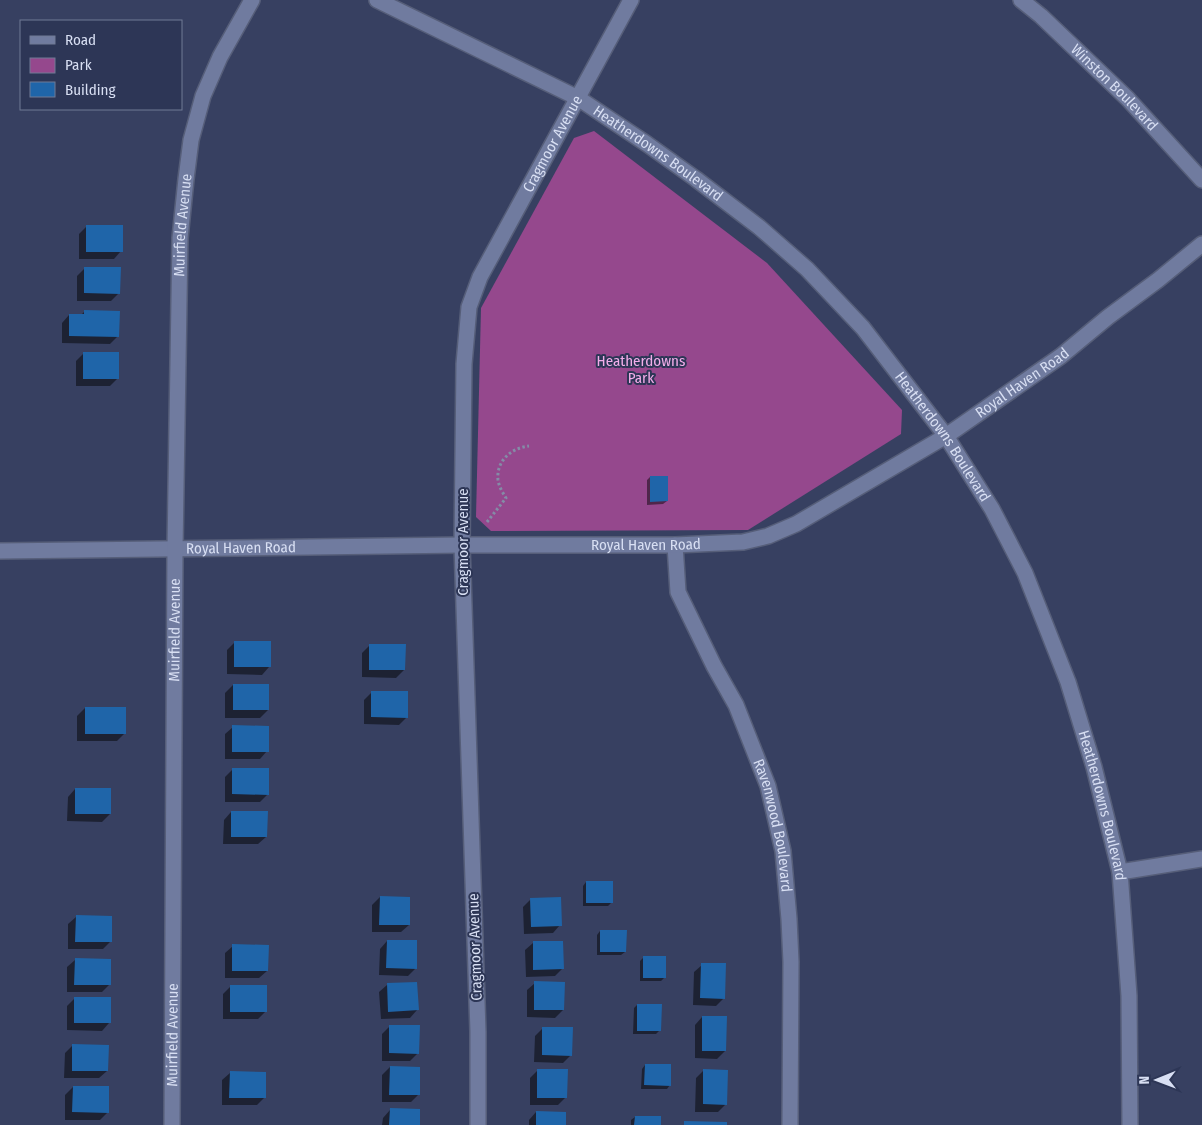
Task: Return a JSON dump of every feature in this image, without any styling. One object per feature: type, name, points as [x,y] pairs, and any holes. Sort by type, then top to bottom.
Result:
[{"type":"street","name":"Muirfield Avenue","points":[[172,1125],[175,550],[180,238],[191,140],[203,96],[220,57],[252,0]]},
{"type":"street","name":"Heatherdowns Boulevard","points":[[378,0],[578,98],[647,144],[759,227],[807,268],[863,328],[946,436],[992,508],[1025,573],[1068,682],[1094,767],[1120,872],[1129,996],[1130,1125]]},
{"type":"street","name":"Cragmoor Avenue","points":[[478,1125],[478,1032],[462,545],[464,364],[469,307],[480,277],[631,0]]},
{"type":"street","name":"Winston Boulevard","points":[[1021,0],[1041,16],[1128,98],[1202,180]]},
{"type":"street","name":"Royal Haven Road","points":[[0,551],[462,545],[675,545],[743,542],[768,536],[796,524],[946,436],[1061,356],[1202,244]]},
{"type":"street","name":"Ravenwood Boulevard","points":[[675,545],[678,592],[714,666],[736,705],[768,786],[783,851],[790,919],[790,1125]]},
{"type":"street","points":[[1120,872],[1202,859]]},
{"type":"path","points":[[487,522],[506,498],[498,480],[498,470],[510,452],[519,447],[529,446]]},
{"type":"green space","name":"Heatherdowns Park","points":[[594,131],[767,263],[902,410],[901,434],[748,530],[491,531],[476,517],[481,308],[574,138]]},
{"type":"building","points":[[86,225],[123,225],[123,252],[86,252]]},
{"type":"building","points":[[84,267],[121,267],[120,294],[84,293]]},
{"type":"building","points":[[84,310],[120,311],[119,337],[69,336],[69,314],[84,314]]},
{"type":"building","points":[[83,352],[119,352],[119,379],[83,379]]},
{"type":"building","points":[[650,476],[668,476],[668,501],[650,502]]},
{"type":"building","points":[[234,641],[271,641],[271,667],[234,667]]},
{"type":"building","points":[[369,644],[406,644],[405,670],[369,670]]},
{"type":"building","points":[[233,684],[269,684],[269,710],[233,710]]},
{"type":"building","points":[[371,691],[408,691],[408,718],[371,717]]},
{"type":"building","points":[[85,707],[126,707],[126,734],[85,734]]},
{"type":"building","points":[[232,725],[269,726],[269,752],[232,752]]},
{"type":"building","points":[[232,768],[269,768],[269,795],[232,794]]},
{"type":"building","points":[[75,788],[111,788],[111,814],[75,814]]},
{"type":"building","points":[[231,811],[268,811],[267,837],[231,837]]},
{"type":"building","points":[[586,881],[613,881],[613,903],[586,903]]},
{"type":"building","points":[[380,896],[410,897],[410,925],[379,925]]},
{"type":"building","points":[[561,897],[562,926],[531,927],[530,898]]},
{"type":"building","points":[[76,915],[112,916],[112,942],[75,942]]},
{"type":"building","points":[[600,930],[627,930],[626,952],[600,952]]},
{"type":"building","points":[[387,940],[417,940],[417,969],[386,968]]},
{"type":"building","points":[[533,941],[563,941],[564,969],[533,970]]},
{"type":"building","points":[[232,944],[269,945],[268,971],[232,971]]},
{"type":"building","points":[[643,956],[666,956],[666,978],[643,978]]},
{"type":"building","points":[[75,958],[111,959],[111,985],[74,985]]},
{"type":"building","points":[[701,963],[726,963],[725,999],[700,998]]},
{"type":"building","points":[[534,981],[565,982],[564,1010],[534,1010]]},
{"type":"building","points":[[417,982],[419,1010],[388,1012],[387,983]]},
{"type":"building","points":[[230,985],[267,985],[267,1012],[230,1012]]},
{"type":"building","points":[[74,997],[111,997],[111,1023],[74,1023]]},
{"type":"building","points":[[637,1004],[662,1004],[661,1031],[637,1031]]},
{"type":"building","points":[[702,1016],[727,1016],[726,1051],[702,1051]]},
{"type":"building","points":[[389,1025],[420,1025],[419,1054],[389,1053]]},
{"type":"building","points":[[542,1027],[573,1027],[572,1056],[542,1055]]},
{"type":"building","points":[[72,1044],[109,1045],[108,1071],[72,1071]]},
{"type":"building","points":[[645,1064],[671,1064],[671,1086],[644,1085]]},
{"type":"building","points":[[390,1066],[420,1067],[420,1095],[389,1095]]},
{"type":"building","points":[[537,1069],[568,1069],[567,1098],[537,1098]]},
{"type":"building","points":[[703,1069],[728,1070],[727,1105],[703,1104]]},
{"type":"building","points":[[230,1071],[266,1072],[266,1098],[229,1098]]},
{"type":"building","points":[[73,1086],[109,1086],[109,1113],[72,1112]]},
{"type":"building","points":[[390,1108],[420,1109],[420,1125],[389,1125]]},
{"type":"building","points":[[536,1111],[566,1112],[566,1125],[536,1125]]},
{"type":"building","points":[[635,1116],[661,1116],[661,1125],[634,1125]]},
{"type":"building","points":[[684,1121],[727,1122],[727,1125],[684,1125]]}]
